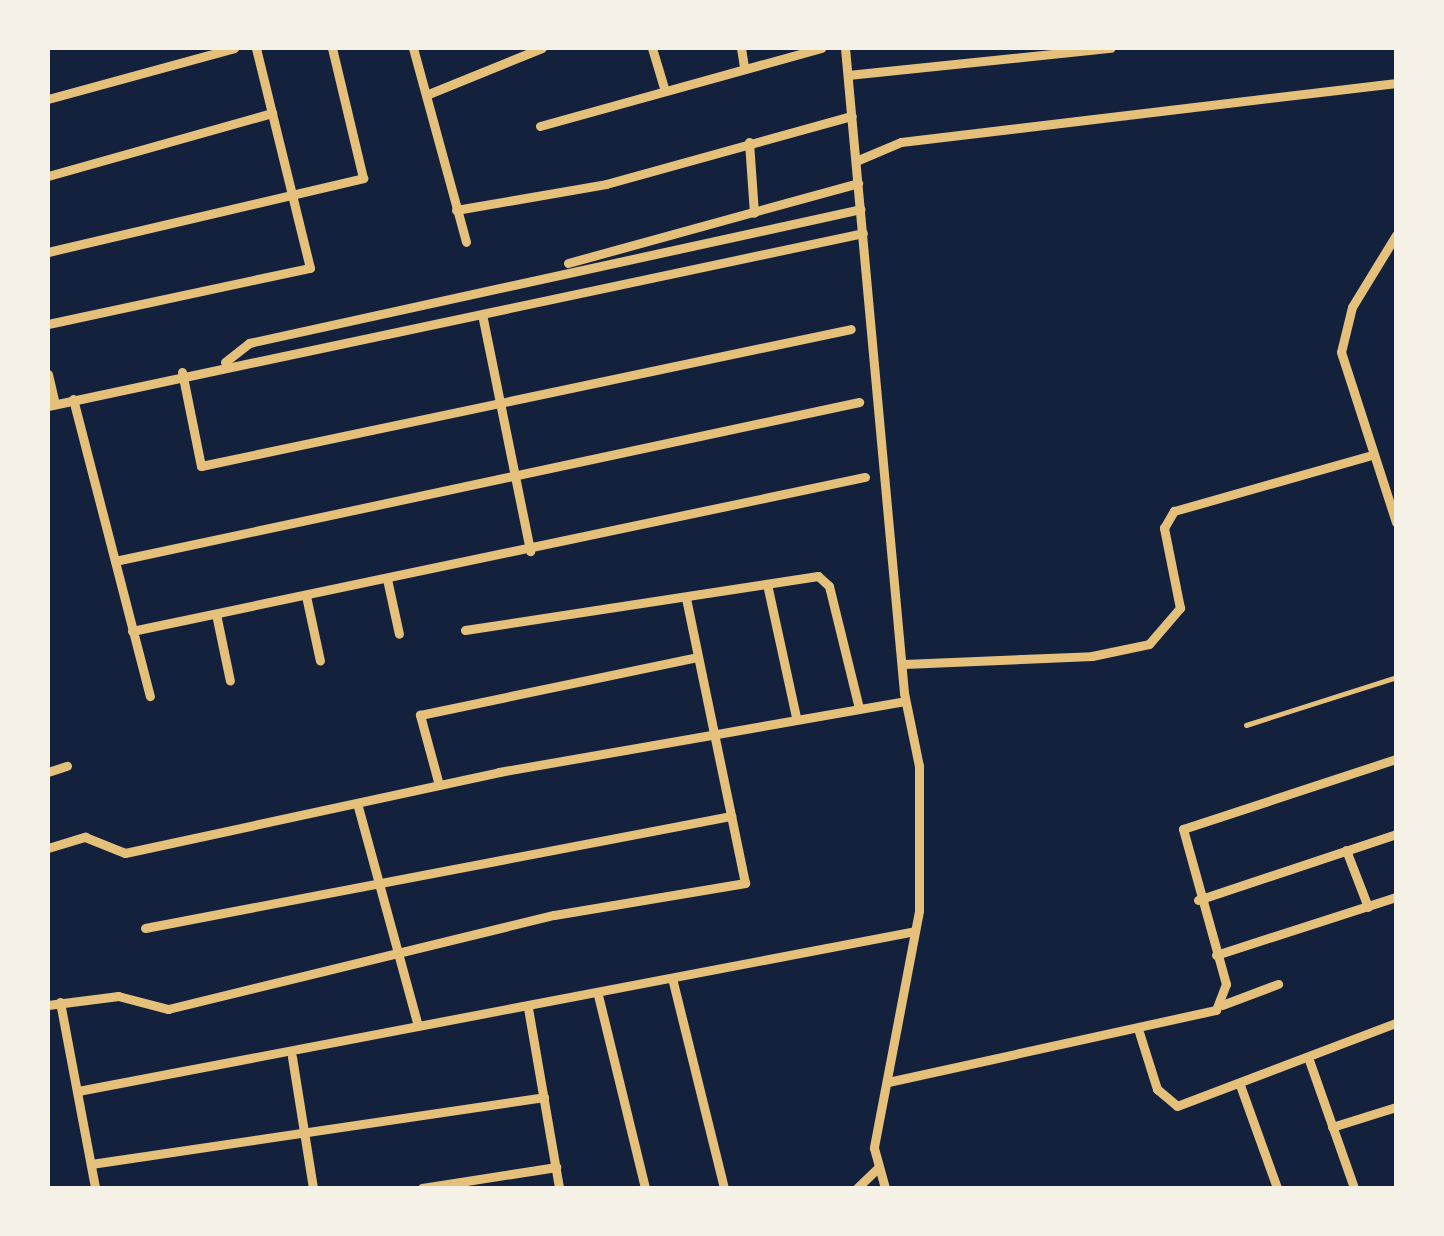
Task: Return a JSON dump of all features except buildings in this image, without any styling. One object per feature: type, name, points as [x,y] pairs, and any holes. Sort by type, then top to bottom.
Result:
[{"type":"street","points":[[48,99],[234,48]]},
{"type":"street","points":[[48,324],[310,268],[256,48]]},
{"type":"street","points":[[48,252],[364,178],[332,48]]},
{"type":"street","points":[[413,48],[466,242]]},
{"type":"street","points":[[426,95],[542,48]]},
{"type":"street","points":[[652,48],[665,91]]},
{"type":"street","points":[[741,48],[744,67]]},
{"type":"street","points":[[540,126],[821,48]]},
{"type":"street","points":[[845,48],[905,701],[919,766],[915,931],[888,1082],[879,1167],[885,1188]]},
{"type":"street","points":[[848,75],[1110,48]]},
{"type":"street","points":[[856,161],[901,142],[1396,83]]},
{"type":"street","points":[[48,176],[272,113]]},
{"type":"street","points":[[456,210],[606,184],[852,116]]},
{"type":"street","points":[[749,142],[754,213]]},
{"type":"street","points":[[568,263],[858,184]]},
{"type":"street","points":[[225,362],[249,343],[534,288],[861,209]]},
{"type":"street","points":[[48,374],[51,405],[225,362],[254,366],[863,233]]},
{"type":"street","points":[[1396,235],[1352,307],[1341,352],[1368,456],[1396,522]]},
{"type":"street","points":[[482,318],[530,550]]},
{"type":"street","points":[[182,372],[201,466],[501,406],[851,329]]},
{"type":"street","points":[[73,400],[150,696]]},
{"type":"street","points":[[114,561],[516,480],[859,402]]},
{"type":"street","points":[[904,664],[1092,656],[1149,644],[1180,608],[1164,528],[1174,511],[1368,456]]},
{"type":"street","points":[[132,631],[864,477]]},
{"type":"street","points":[[465,630],[818,576],[829,586],[859,708]]},
{"type":"street","points":[[388,580],[399,634]]},
{"type":"street","points":[[767,584],[796,717]]},
{"type":"street","points":[[306,596],[320,661]]},
{"type":"street","points":[[48,1006],[118,996],[168,1009],[400,951],[745,883],[686,597]]},
{"type":"street","points":[[216,614],[230,681]]},
{"type":"street","points":[[439,785],[420,715],[697,658]]},
{"type":"street","points":[[48,848],[84,837],[125,853],[439,785],[796,717],[905,701]]},
{"type":"street","points":[[1222,1005],[1216,955],[1179,842],[1187,825],[1396,759]]},
{"type":"street","points":[[48,772],[66,766]]},
{"type":"street","points":[[357,803],[418,1026]]},
{"type":"street","points":[[146,928],[380,879],[731,816]]},
{"type":"street","points":[[1198,900],[1396,834]]},
{"type":"street","points":[[1346,850],[1368,906]]},
{"type":"street","points":[[1216,955],[1396,898]]},
{"type":"street","points":[[78,1091],[292,1058],[418,1026],[673,982],[765,955],[915,931]]},
{"type":"street","points":[[673,982],[724,1188]]},
{"type":"street","points":[[888,1082],[1139,1032],[1278,984]]},
{"type":"street","points":[[598,994],[645,1188]]},
{"type":"street","points":[[60,1002],[95,1188]]},
{"type":"street","points":[[528,1008],[558,1188]]},
{"type":"street","points":[[1139,1032],[1169,1103],[1240,1085],[1396,1023]]},
{"type":"street","points":[[292,1058],[313,1188]]},
{"type":"street","points":[[1309,1060],[1354,1188]]},
{"type":"street","points":[[1240,1085],[1277,1188]]},
{"type":"street","points":[[91,1164],[544,1097]]},
{"type":"street","points":[[1332,1127],[1396,1107]]},
{"type":"street","points":[[857,1188],[879,1167]]},
{"type":"street","points":[[422,1188],[556,1168]]},
{"type":"lane","points":[[1246,725],[1396,677]]}]
